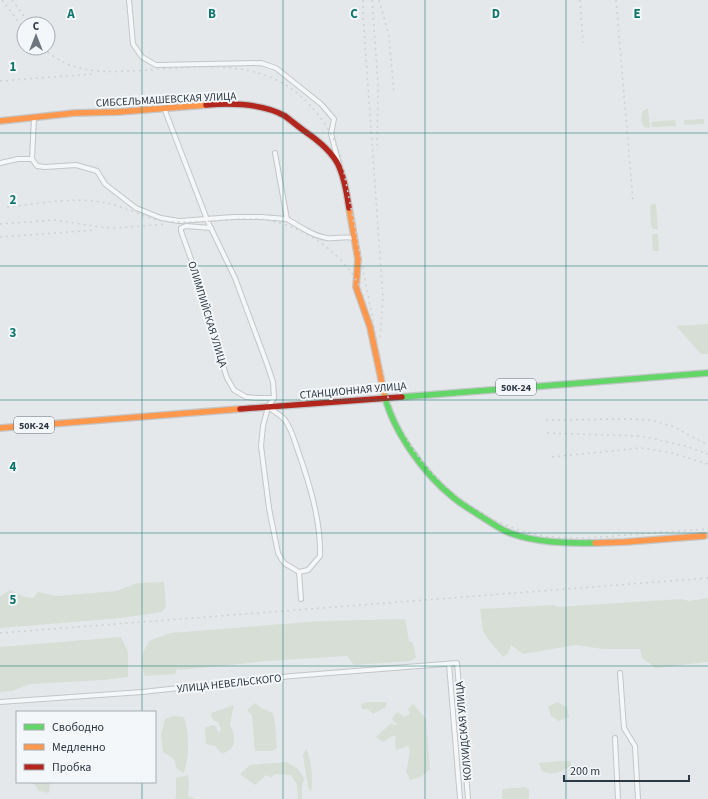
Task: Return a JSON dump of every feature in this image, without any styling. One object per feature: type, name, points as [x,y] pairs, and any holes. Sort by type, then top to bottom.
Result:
[{"type":"street","points":[[129,0],[133,44],[142,57],[156,65],[261,63],[276,68],[321,104],[334,119],[331,134],[340,168]]},
{"type":"street","name":"СИБСЕЛЬМАШЕВСКАЯ УЛИЦА","points":[[0,121],[75,113],[118,112],[227,103],[251,106],[284,116],[318,141],[329,152],[340,168],[347,197],[358,260],[356,287],[370,327],[385,397],[397,427],[406,444],[436,482],[454,498],[491,523],[509,533],[533,540],[576,543],[704,536]]},
{"type":"street","points":[[164,108],[207,219],[235,278],[273,382],[274,398],[268,407],[263,426],[261,446],[269,508],[278,553],[284,563],[299,572],[308,570],[320,556],[314,504],[290,429],[284,419],[268,407]]},
{"type":"street","points":[[34,118],[32,159],[37,166],[76,166],[97,171],[105,184],[136,208],[161,218],[179,220],[233,217],[287,219],[318,236],[327,238],[347,236],[354,238]]},
{"type":"street","points":[[275,153],[287,219]]},
{"type":"street","points":[[0,163],[18,159],[32,159]]},
{"type":"street","name":"ОЛИМПИЙСКАЯ УЛИЦА","points":[[212,228],[186,226],[181,228],[181,231],[206,301],[210,314],[210,325],[227,378],[234,390],[246,397],[274,398]]},
{"type":"street","name":"СТАНЦИОННАЯ УЛИЦА","points":[[0,428],[708,373]]},
{"type":"street","points":[[299,572],[301,599]]},
{"type":"street","name":"УЛИЦА НЕВЕЛЬСКОГО","points":[[0,702],[142,692],[292,676],[457,663]]},
{"type":"street","name":"КОЛХИДСКАЯ УЛИЦА","points":[[457,663],[468,799]]},
{"type":"street","name":"КОЛХИДСКАЯ УЛИЦА","points":[[449,664],[460,799]]},
{"type":"street","points":[[620,673],[624,728],[635,746],[638,799]]},
{"type":"street","points":[[615,738],[618,799]]},
{"type":"shaded area","points":[[648,109],[650,128],[644,127],[641,121],[642,112]]},
{"type":"shaded area","points":[[704,119],[704,124],[684,125],[684,120]]},
{"type":"shaded area","points":[[675,120],[676,126],[652,127],[651,122]]},
{"type":"shaded area","points":[[652,204],[656,204],[658,229],[653,229],[651,226],[650,206]]},
{"type":"shaded area","points":[[653,234],[658,234],[659,251],[653,251]]},
{"type":"shaded area","points":[[708,324],[708,354],[701,354],[676,326]]},
{"type":"shaded area","points":[[164,582],[166,607],[162,612],[121,618],[0,628],[0,596],[11,590],[24,597],[33,598],[38,592],[57,596],[117,591],[137,583]]},
{"type":"shaded area","points":[[708,598],[708,662],[656,668],[642,658],[640,649],[603,649],[576,645],[523,654],[511,645],[508,653],[503,657],[483,631],[480,609],[555,605],[556,607],[681,599],[689,601]]},
{"type":"shaded area","points":[[405,619],[409,641],[413,643],[416,657],[411,661],[354,665],[347,656],[267,661],[180,670],[177,669],[175,674],[145,676],[142,665],[143,654],[149,641],[170,633],[322,621]]},
{"type":"shaded area","points":[[121,637],[128,652],[128,677],[103,680],[30,684],[12,691],[0,692],[0,647]]},
{"type":"shaded area","points":[[367,702],[387,702],[386,707],[373,714],[368,709],[362,709],[361,704]]},
{"type":"shaded area","points":[[557,702],[567,707],[569,717],[559,721],[551,716],[548,707]]},
{"type":"shaded area","points":[[255,703],[261,708],[273,713],[277,748],[272,751],[255,751],[252,715],[247,710]]},
{"type":"shaded area","points":[[413,704],[426,719],[430,769],[421,777],[410,780],[406,771],[410,750],[408,746],[396,750],[396,736],[390,737],[383,742],[376,737],[390,724],[397,725],[392,719],[397,712],[405,717],[410,714],[408,709]]},
{"type":"shaded area","points":[[234,705],[230,725],[234,735],[234,744],[230,750],[222,754],[215,746],[206,744],[205,728],[212,725],[215,726],[219,733],[221,729],[218,722],[213,720],[211,713]]},
{"type":"shaded area","points":[[173,716],[184,717],[186,724],[188,752],[184,773],[177,769],[174,759],[163,752],[161,735],[165,719]]},
{"type":"shaded area","points":[[306,749],[310,758],[312,770],[311,793],[308,787],[303,755]]},
{"type":"shaded area","points":[[571,761],[571,767],[556,773],[546,773],[542,771],[539,763]]},
{"type":"shaded area","points":[[286,762],[297,768],[304,778],[302,799],[298,799],[297,785],[291,775],[275,774],[271,778],[266,775],[255,785],[240,774],[250,765]]},
{"type":"shaded area","points":[[188,775],[188,796],[196,799],[175,799],[176,778]]},
{"type":"shaded area","points":[[29,783],[50,783],[49,793],[39,791],[34,784]]},
{"type":"shaded area","points":[[525,787],[529,790],[529,799],[502,799],[503,789]]},
{"type":"railway","points":[[2,0],[16,18]]},
{"type":"railway","points":[[12,0],[24,16]]},
{"type":"railway","points":[[363,0],[383,299],[380,337]]},
{"type":"railway","points":[[372,0],[378,84],[377,150]]},
{"type":"railway","points":[[379,0],[389,36],[394,94]]},
{"type":"railway","points":[[580,0],[583,43]]},
{"type":"railway","points":[[616,0],[633,201]]},
{"type":"railway","points":[[53,56],[72,66],[94,71],[116,72],[198,67],[222,67],[245,70],[267,76],[287,86],[312,107],[331,134],[341,157],[388,397],[402,430],[418,456],[430,470],[459,497],[492,518],[509,526],[526,532],[550,537],[588,538],[708,529]]},
{"type":"railway","points":[[0,81],[92,74]]},
{"type":"railway","points":[[7,207],[77,200],[101,202],[164,221],[187,222],[244,219],[272,221],[289,226],[306,234],[337,256],[359,285],[365,301]]},
{"type":"railway","points":[[0,224],[54,220],[115,228],[167,224]]},
{"type":"railway","points":[[0,237],[96,230]]},
{"type":"railway","points":[[546,420],[650,420],[672,426],[708,445]]},
{"type":"railway","points":[[547,433],[641,436],[685,446],[708,454]]},
{"type":"railway","points":[[552,457],[641,448],[672,453],[708,464]]},
{"type":"railway","points":[[0,633],[708,578]]},
{"type":"traffic: fast","points":[[402,397],[708,373]]},
{"type":"traffic: fast","points":[[384,393],[394,422],[411,450],[432,477],[460,502],[494,525],[510,533],[531,539],[552,542],[595,543]]},
{"type":"traffic: slow","points":[[0,121],[75,113],[118,112],[206,105]]},
{"type":"traffic: slow","points":[[349,208],[358,259],[356,287],[370,327],[384,393]]},
{"type":"traffic: slow","points":[[0,428],[240,409]]},
{"type":"traffic: slow","points":[[595,543],[704,536]]},
{"type":"traffic: jam","points":[[206,105],[236,104],[256,106],[285,116],[319,142],[335,159],[346,188],[349,208]]},
{"type":"traffic: jam","points":[[240,409],[402,397]]}]
